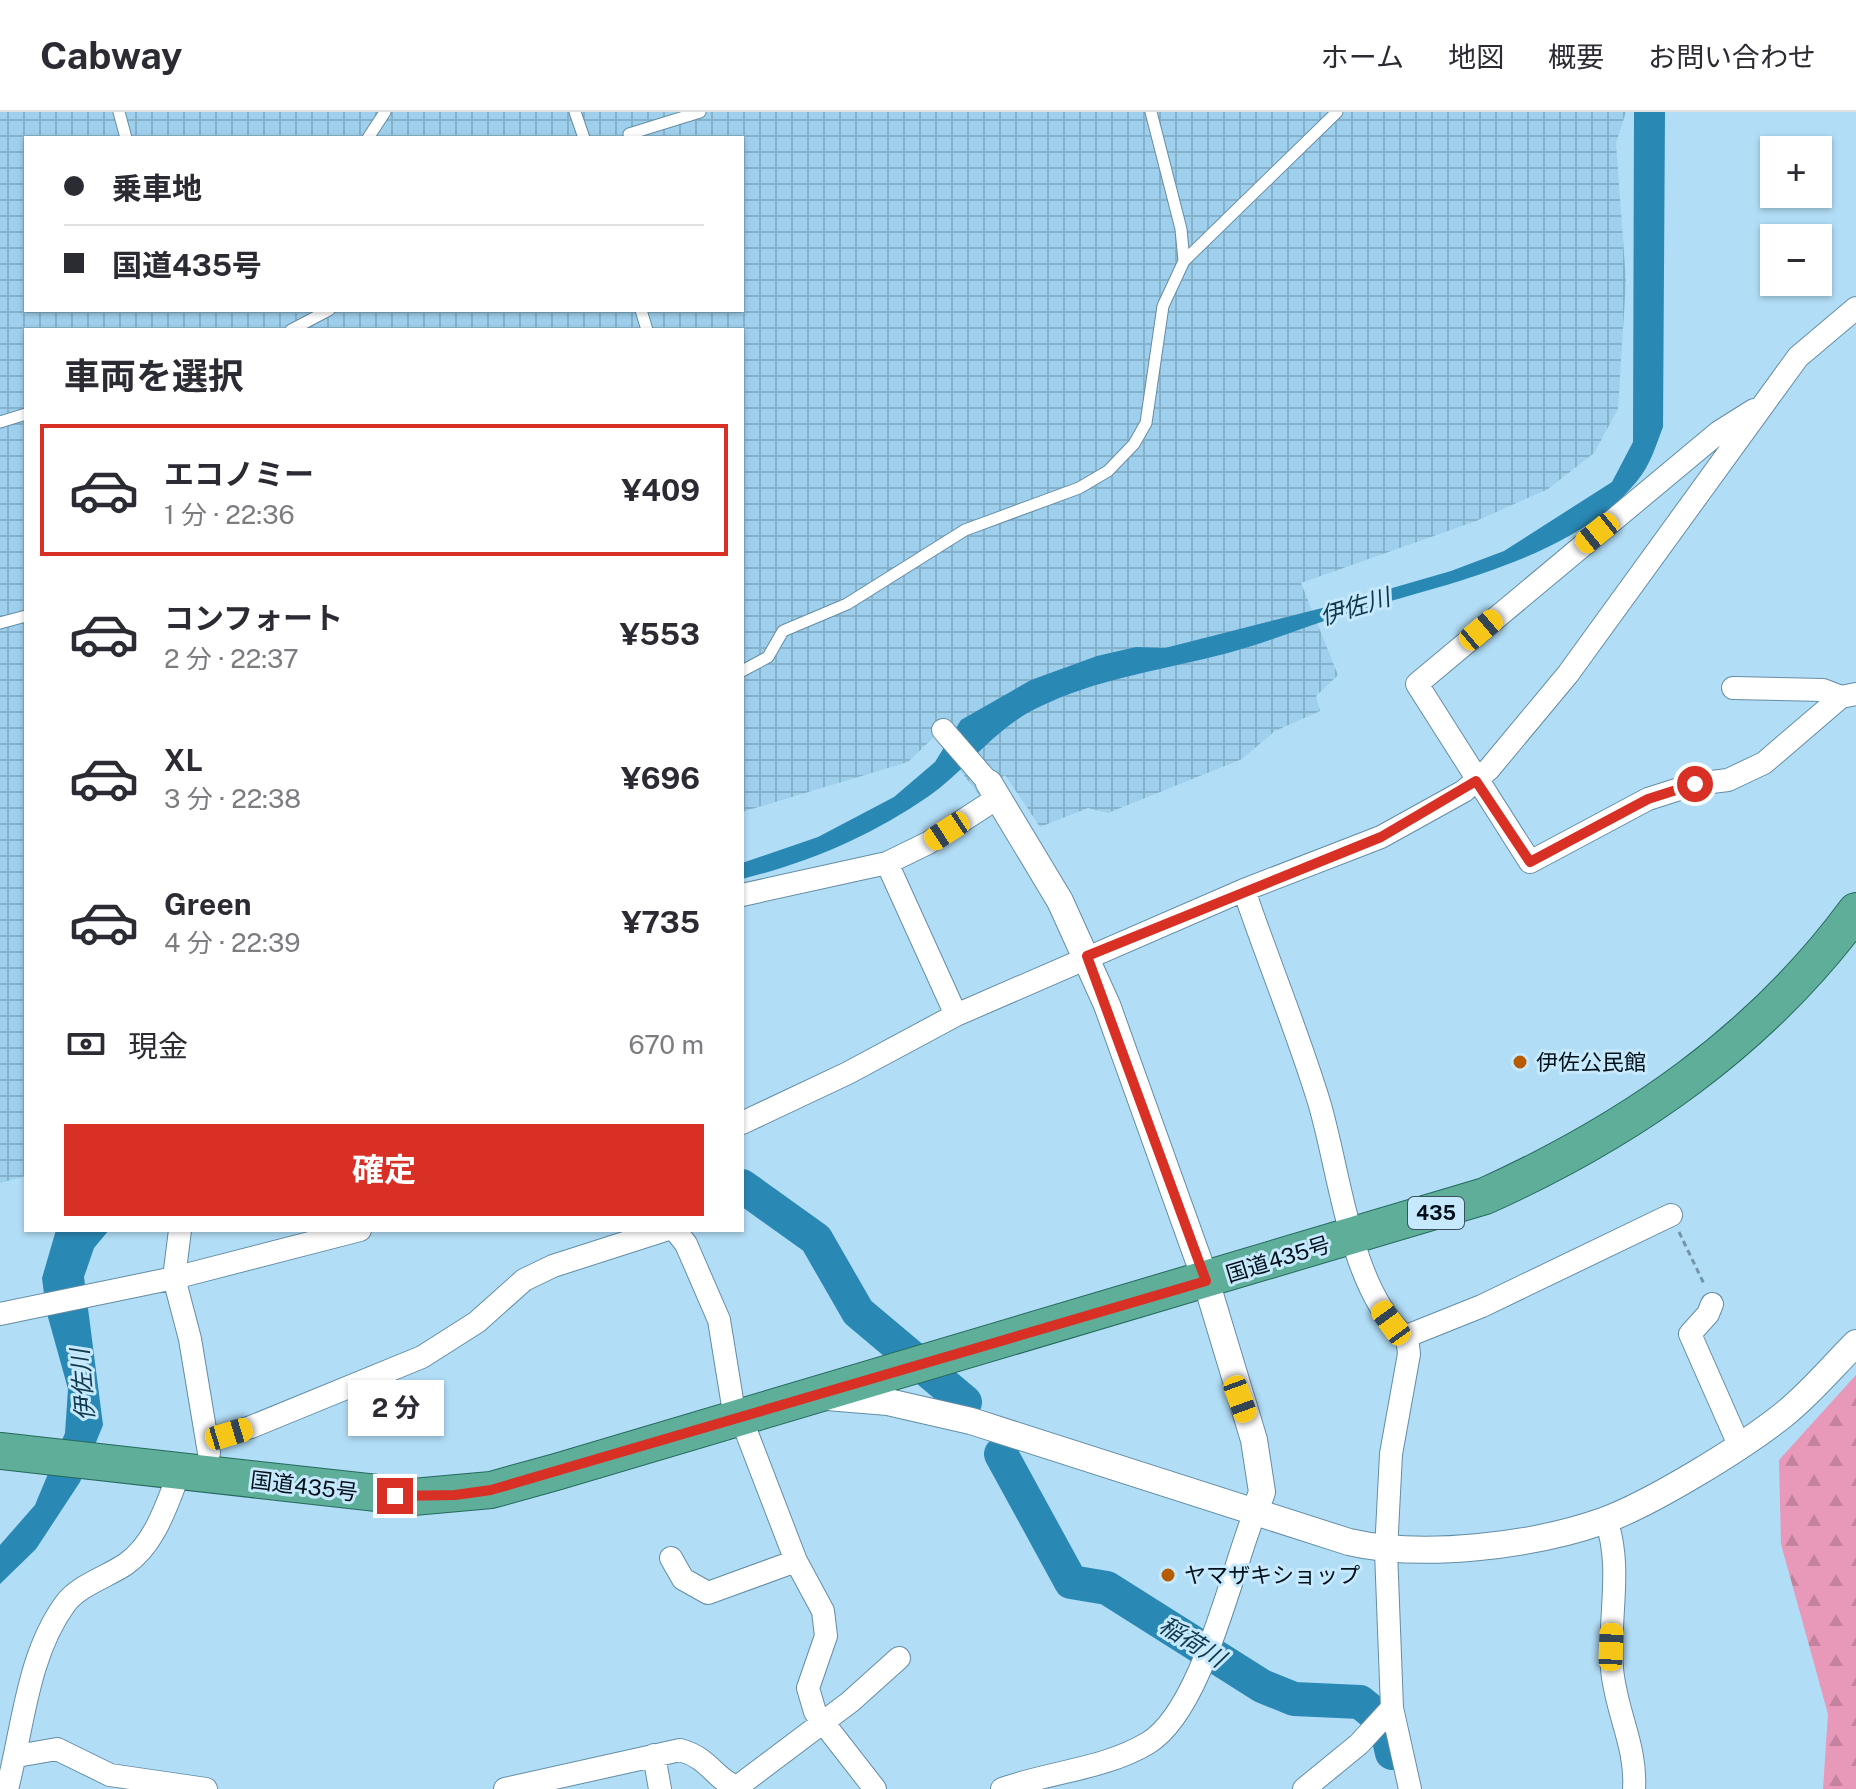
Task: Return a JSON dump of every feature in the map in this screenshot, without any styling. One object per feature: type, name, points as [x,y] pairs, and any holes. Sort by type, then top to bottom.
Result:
[{"type":"highway","name":"国道435号","points":[[0,1451],[119,1464],[200,1462],[376,1495],[455,1495],[556,1472],[1485,1196],[1578,1152],[1677,1089],[1763,1018],[1801,978],[1856,911]]},
{"type":"street","points":[[744,1122],[848,1073],[956,1015],[1087,956],[1381,837],[1476,781],[1577,662],[1798,357],[1856,308]]},
{"type":"street","points":[[1764,404],[1719,432],[1417,684],[1530,862],[1648,799],[1695,784],[1728,780],[1764,763],[1848,696]]},
{"type":"street","points":[[1733,688],[1823,690],[1848,696]]},
{"type":"street","points":[[943,730],[994,790],[1087,956],[1206,1281],[1261,1471],[1262,1492],[1187,1702],[1149,1742],[1114,1758],[1002,1789]]},
{"type":"street","points":[[744,895],[887,863],[928,843],[994,790]]},
{"type":"street","points":[[887,863],[956,1015]]},
{"type":"street","points":[[1244,890],[1319,1103],[1354,1236],[1377,1304],[1391,1323],[1407,1336],[1409,1354],[1391,1454],[1386,1551],[1392,1708],[1410,1789]]},
{"type":"street","points":[[1407,1336],[1482,1306],[1615,1239],[1671,1215]]},
{"type":"street","points":[[180,1232],[174,1278],[190,1339],[200,1462]]},
{"type":"street","points":[[0,1314],[174,1278],[352,1232]]},
{"type":"street","points":[[7,1789],[8,1763],[50,1629],[67,1602],[128,1562],[148,1543],[200,1462],[251,1427],[422,1357],[477,1322],[524,1280],[553,1266],[659,1232]]},
{"type":"street","points":[[677,1232],[686,1244],[719,1320],[725,1342],[727,1385],[733,1406],[741,1418],[796,1561],[823,1611],[826,1636],[808,1688],[821,1722],[875,1789]]},
{"type":"street","points":[[1712,1304],[1708,1314],[1690,1334],[1739,1445]]},
{"type":"street","points":[[816,1396],[926,1409],[1386,1551],[1469,1546],[1554,1534],[1606,1520],[1739,1445],[1784,1415],[1856,1343]]},
{"type":"street","points":[[1606,1520],[1614,1556],[1612,1672],[1636,1765],[1634,1789]]},
{"type":"street","points":[[671,1558],[683,1579],[708,1593],[796,1561]]},
{"type":"street","points":[[505,1789],[598,1778],[654,1755],[680,1750],[696,1754],[713,1766],[727,1784],[737,1787],[850,1702],[899,1658]]},
{"type":"street","points":[[1304,1789],[1359,1744],[1392,1708]]},
{"type":"street","points":[[8,1763],[57,1749],[110,1775],[194,1784],[206,1789]]},
{"type":"street","points":[[654,1755],[660,1789]]},
{"type":"lane","points":[[119,112],[125,136]]},
{"type":"lane","points":[[369,136],[385,112]]},
{"type":"lane","points":[[575,112],[583,136]]},
{"type":"lane","points":[[629,134],[700,112]]},
{"type":"lane","points":[[1151,112],[1181,229],[1184,261]]},
{"type":"lane","points":[[744,670],[768,657],[783,631],[847,604],[965,530],[1079,488],[1108,471],[1134,444],[1146,423],[1163,306],[1184,261],[1337,112]]},
{"type":"lane","points":[[295,328],[325,312]]},
{"type":"lane","points":[[0,422],[24,415]]},
{"type":"lane","points":[[0,623],[24,617]]},
{"type":"path","points":[[1671,1215],[1712,1304]]},
{"type":"shaded area","points":[[0,112],[1626,112],[1616,143],[1626,281],[1618,409],[1594,453],[1548,489],[1476,521],[1301,583],[1338,675],[1316,696],[1320,711],[1275,731],[1242,759],[1108,813],[1088,808],[1040,827],[1005,775],[980,796],[934,737],[908,762],[744,811],[744,328],[24,328],[24,1177],[0,1183]]},
{"type":"green space","points":[[1856,1375],[1856,1789],[1823,1789],[1828,1714],[1781,1544],[1779,1460]]},
{"type":"water","name":"伊佐川","points":[[1634,112],[1665,112],[1663,427],[1642,475],[1610,508],[1578,531],[1504,566],[1243,649],[1107,682],[1060,698],[1007,727],[943,785],[885,823],[816,856],[744,878],[744,862],[818,837],[894,797],[935,762],[961,720],[1031,680],[1097,656],[1136,647],[1165,648],[1330,606],[1451,571],[1504,551],[1612,482],[1633,442]]},
{"type":"water","name":"伊佐川","points":[[55,1232],[107,1232],[94,1248],[84,1277],[103,1425],[80,1482],[36,1549],[0,1584],[0,1545],[35,1505],[65,1433],[68,1389],[46,1310],[42,1278]]},
{"type":"waterway","name":"稲荷川","points":[[744,1187],[816,1239],[858,1312],[965,1402]]},
{"type":"waterway","name":"稲荷川","points":[[1001,1454],[1071,1582],[1107,1588],[1262,1686],[1294,1699],[1360,1702],[1376,1715],[1388,1735],[1392,1753]]},
{"type":"place","name":"伊佐公民館","points":[[1520,1062]]},
{"type":"place","name":"ヤマザキショップ","points":[[1168,1575]]},
{"type":"route","points":[[395,1496],[455,1495],[491,1490],[1206,1281],[1087,956],[1381,837],[1464,791],[1476,781],[1511,829],[1530,862],[1648,799],[1695,784]]}]
